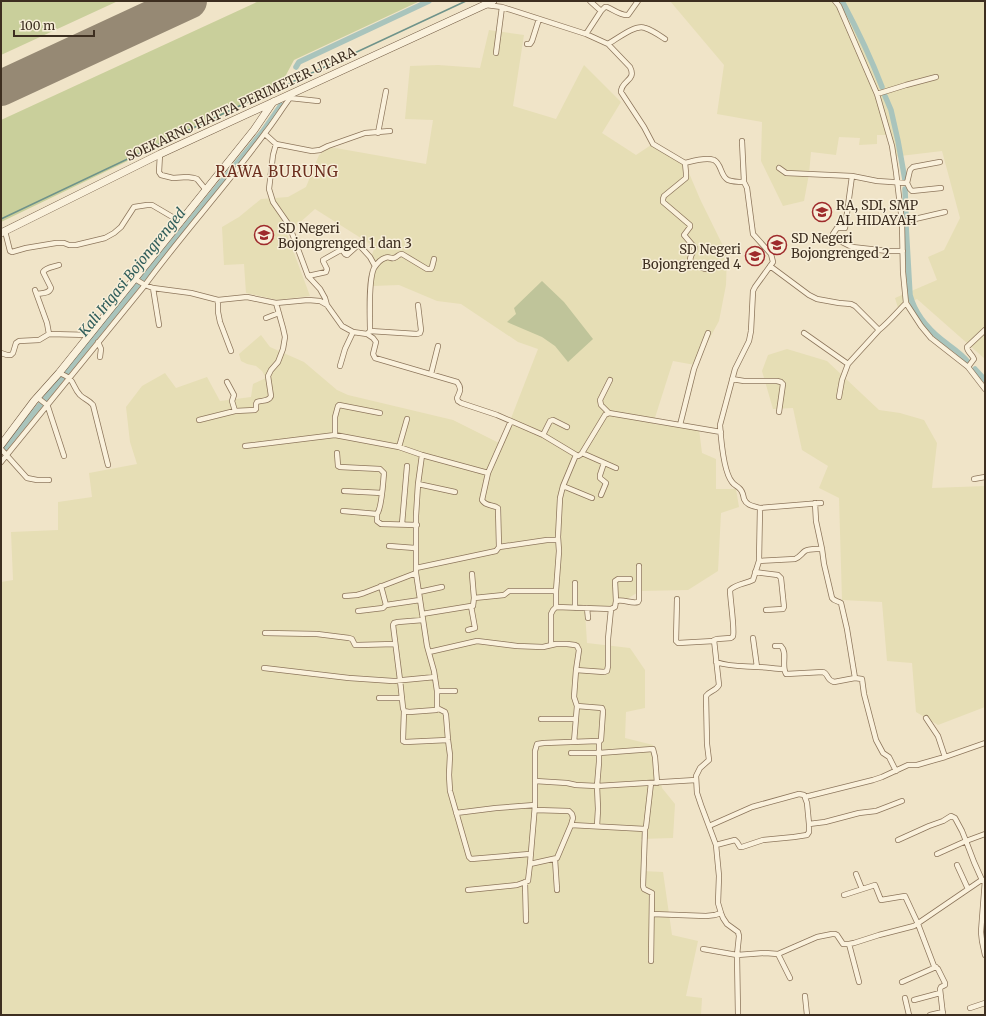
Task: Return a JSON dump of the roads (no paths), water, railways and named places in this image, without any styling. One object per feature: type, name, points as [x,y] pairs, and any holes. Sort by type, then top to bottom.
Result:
[{"type":"main road","name":"SOEKARNO HATTA PERIMETER UTARA","points":[[3,232],[160,154],[274,102],[289,97],[493,1]]},
{"type":"main road","points":[[1,445],[136,279],[206,190],[220,175],[274,102]]},
{"type":"street","points":[[590,1],[601,11]]},
{"type":"street","points":[[586,34],[605,7],[626,16],[638,1]]},
{"type":"street","points":[[835,1],[839,6],[877,94],[892,146],[902,222],[903,272],[906,303],[931,338],[968,367],[985,389]]},
{"type":"street","points":[[485,5],[502,7],[586,34],[608,44],[630,67],[632,76],[621,87],[620,92],[644,127],[653,144],[685,163],[704,159],[713,160],[718,163],[723,175],[728,180],[744,182]]},
{"type":"street","points":[[496,53],[502,7]]},
{"type":"street","points":[[527,44],[530,44],[532,41],[539,19]]},
{"type":"street","points":[[608,44],[634,28],[641,27],[646,28],[665,39]]},
{"type":"street","points":[[877,94],[936,77]]},
{"type":"street","points":[[378,132],[386,91]]},
{"type":"street","points":[[1,462],[265,134],[289,97],[318,101]]},
{"type":"street","points":[[265,134],[276,144],[312,151],[320,150],[365,133],[390,131]]},
{"type":"street","points":[[742,140],[744,182],[747,188],[753,234],[771,254],[773,262],[753,291],[751,331],[748,342],[735,369],[720,425],[726,470],[732,483],[739,488],[743,494],[744,501],[750,505],[760,508],[821,503]]},
{"type":"street","points":[[276,144],[273,155],[269,189],[272,202],[289,225],[308,276],[320,288],[327,305],[342,326],[353,332],[417,334],[421,330],[418,305]]},
{"type":"street","points":[[160,154],[159,172],[161,176],[173,178],[194,178],[206,190]]},
{"type":"street","points":[[940,162],[913,167],[910,170],[907,183],[912,191],[941,188]]},
{"type":"street","points":[[685,163],[686,178],[662,199],[663,202],[690,225],[684,235],[695,248],[690,257],[690,261],[691,263],[705,268]]},
{"type":"street","points":[[779,168],[786,173],[852,176],[877,181],[907,183]]},
{"type":"street","points":[[852,176],[845,228],[836,228],[833,234],[834,238],[852,247],[903,251]]},
{"type":"street","points":[[3,232],[10,251],[12,252],[56,243],[76,245],[105,238],[121,227],[134,207],[147,204],[152,205],[181,222]]},
{"type":"street","points":[[902,222],[944,212]]},
{"type":"street","points":[[308,276],[326,272],[327,269],[323,260],[339,250],[342,250],[347,255],[357,246],[360,246],[370,257],[375,266]]},
{"type":"street","points":[[434,259],[431,269],[427,269],[402,254],[399,254],[395,258],[384,258],[375,266],[370,287],[369,333],[376,342],[373,354],[375,358],[457,382],[461,388],[457,398],[461,403],[477,409],[488,411],[511,421],[543,436],[576,455],[580,455],[582,453],[605,415],[609,413]]},
{"type":"street","points":[[49,334],[47,323],[36,292],[48,292],[51,288],[43,270],[45,268],[59,266]]},
{"type":"street","points":[[770,266],[809,296],[817,299],[851,304],[855,306],[879,330]]},
{"type":"street","points":[[136,279],[152,288],[191,293],[218,300],[247,297],[276,303],[314,300],[320,301],[327,305]]},
{"type":"street","points":[[152,288],[159,325]]},
{"type":"street","points":[[218,300],[220,322],[231,351]]},
{"type":"street","points":[[199,420],[235,411],[255,410],[257,402],[268,400],[270,398],[268,376],[270,370],[278,362],[283,349],[285,336],[276,303]]},
{"type":"street","points":[[839,397],[842,380],[848,364],[906,303]]},
{"type":"street","points":[[266,318],[279,313]]},
{"type":"street","points":[[968,367],[974,359],[967,347],[985,330]]},
{"type":"street","points":[[340,366],[345,349],[353,332]]},
{"type":"street","points":[[804,332],[848,364]]},
{"type":"street","points":[[1,353],[10,355],[13,353],[16,343],[19,340],[39,340],[49,334],[90,335]]},
{"type":"street","points":[[680,425],[694,369],[708,334]]},
{"type":"street","points":[[98,342],[101,349],[100,357]]},
{"type":"street","points":[[431,374],[438,346]]},
{"type":"street","points":[[60,373],[68,377],[81,396],[90,401],[93,405],[108,465]]},
{"type":"street","points":[[610,380],[600,400],[601,405],[609,413],[721,432]]},
{"type":"street","points":[[732,380],[781,382],[783,384],[779,412]]},
{"type":"street","points":[[227,382],[234,396],[232,401],[235,411]]},
{"type":"street","points":[[39,398],[47,404],[64,456]]},
{"type":"street","points":[[335,434],[335,417],[339,405],[380,413]]},
{"type":"street","points":[[399,447],[407,419]]},
{"type":"street","points":[[543,436],[550,421],[553,420],[566,427]]},
{"type":"street","points":[[345,596],[364,593],[416,570],[442,562],[496,551],[498,547],[498,508],[483,503],[482,500],[488,473],[511,421]]},
{"type":"street","points":[[245,446],[335,434],[399,447],[422,455],[488,473]]},
{"type":"street","points":[[1,449],[27,478],[49,480]]},
{"type":"street","points":[[337,453],[338,466],[340,467],[380,469],[384,472],[377,521],[381,524],[416,525]]},
{"type":"street","points":[[582,453],[616,468]]},
{"type":"street","points":[[422,455],[418,484],[415,548],[416,570],[423,620],[435,677],[438,709]]},
{"type":"street","points":[[552,645],[550,614],[556,607],[559,551],[559,504],[563,486],[576,455]]},
{"type":"street","points":[[601,496],[606,483],[600,478],[604,463]]},
{"type":"street","points":[[402,524],[407,466]]},
{"type":"street","points":[[974,479],[985,477]]},
{"type":"street","points":[[418,484],[455,492]]},
{"type":"street","points":[[563,486],[592,498]]},
{"type":"street","points":[[344,491],[382,493]]},
{"type":"street","points":[[815,503],[816,521],[824,564],[832,598],[841,604],[847,629],[855,678]]},
{"type":"street","points":[[677,599],[676,642],[714,641],[716,639],[732,637],[733,626],[730,590],[737,585],[753,580],[756,572],[759,561],[760,508]]},
{"type":"street","points":[[343,511],[377,514]]},
{"type":"street","points":[[498,547],[558,540]]},
{"type":"street","points":[[389,546],[415,548]]},
{"type":"street","points":[[759,561],[795,559],[805,551],[822,549]]},
{"type":"street","points":[[616,601],[623,600],[634,603],[638,602],[638,566]]},
{"type":"street","points":[[756,572],[778,575],[781,578],[784,607],[783,609],[766,610]]},
{"type":"street","points":[[422,614],[473,606],[474,598],[472,574]]},
{"type":"street","points":[[556,607],[611,609],[615,607],[616,601],[615,581],[618,579],[630,580]]},
{"type":"street","points":[[575,583],[575,608]]},
{"type":"street","points":[[381,586],[386,605]]},
{"type":"street","points":[[419,592],[442,588]]},
{"type":"street","points":[[474,598],[504,595],[509,591],[556,591]]},
{"type":"street","points":[[358,610],[384,608],[386,605],[420,600]]},
{"type":"street","points":[[468,630],[476,628],[471,606]]},
{"type":"street","points":[[587,608],[588,618]]},
{"type":"street","points":[[576,670],[607,671],[611,609]]},
{"type":"street","points":[[423,620],[394,623],[392,628],[404,711],[403,741],[448,740]]},
{"type":"street","points":[[265,634],[317,634],[349,638],[352,639],[355,645],[395,644]]},
{"type":"street","points":[[753,638],[756,667]]},
{"type":"street","points":[[429,652],[477,641],[517,646],[543,647],[556,644],[577,646],[579,650],[574,697],[577,706],[574,742]]},
{"type":"street","points":[[714,641],[719,685],[706,696],[707,744],[709,760],[697,772],[696,780],[697,793],[716,845],[719,876],[718,903],[723,918],[738,932],[739,936],[737,955],[738,1015]]},
{"type":"street","points":[[775,646],[781,646],[784,649],[784,669],[787,674],[823,672],[826,673],[830,681],[834,682],[855,678],[862,679],[864,694],[876,740],[883,753],[889,757],[896,771]]},
{"type":"street","points":[[716,662],[741,667],[784,669]]},
{"type":"street","points":[[264,668],[349,678],[400,680],[435,677]]},
{"type":"street","points":[[437,691],[455,691]]},
{"type":"street","points":[[379,698],[402,698]]},
{"type":"street","points":[[577,706],[602,708],[603,711],[601,740],[599,742],[597,826]]},
{"type":"street","points":[[404,711],[409,712],[438,709],[445,712],[450,755],[450,791],[470,859],[530,854]]},
{"type":"street","points":[[926,718],[938,736],[945,757]]},
{"type":"street","points":[[540,719],[575,719]]},
{"type":"street","points":[[468,890],[518,885],[528,881],[535,808],[535,751],[537,744],[599,742]]},
{"type":"street","points":[[805,797],[873,780],[908,765],[945,757],[985,743]]},
{"type":"street","points":[[571,753],[599,753],[653,749],[657,783]]},
{"type":"street","points":[[536,781],[597,786],[696,780]]},
{"type":"street","points":[[651,783],[645,829],[643,886],[644,889],[652,893],[651,961]]},
{"type":"street","points":[[709,826],[766,802],[799,794],[802,794],[805,797],[809,824],[809,832],[807,835],[763,840],[742,847],[739,846],[736,840],[716,845]]},
{"type":"street","points":[[809,824],[876,811],[902,801]]},
{"type":"street","points":[[456,813],[496,808],[535,808],[569,812],[572,814],[571,825],[558,857],[555,859],[530,864]]},
{"type":"street","points":[[898,840],[943,821],[951,816],[955,818],[962,831],[974,862],[984,880],[981,932],[985,955]]},
{"type":"street","points":[[571,825],[645,829]]},
{"type":"street","points":[[937,854],[985,834]]},
{"type":"street","points":[[555,859],[557,890]]},
{"type":"street","points":[[957,865],[968,889]]},
{"type":"street","points":[[856,874],[862,889]]},
{"type":"street","points":[[703,949],[737,955],[764,953],[778,954],[817,937],[832,934],[837,935],[843,944],[849,944],[910,928],[984,880]]},
{"type":"street","points":[[525,882],[526,921]]},
{"type":"street","points":[[844,895],[875,886],[880,899],[882,900],[905,896],[927,945],[934,966],[941,974],[945,984],[940,988],[943,1013],[930,1015]]},
{"type":"street","points":[[652,914],[706,916],[721,913]]},
{"type":"street","points":[[849,944],[859,982]]},
{"type":"street","points":[[778,954],[790,978]]},
{"type":"street","points":[[902,982],[936,967]]},
{"type":"street","points":[[914,1000],[940,993]]},
{"type":"street","points":[[804,996],[807,1015]]},
{"type":"street","points":[[905,998],[909,1015]]},
{"type":"street","points":[[970,1008],[985,1003]]},
{"type":"waterway","name":"Kali Irigasi Bojongrenged","points":[[296,67],[299,62],[429,1]]},
{"type":"waterway","points":[[1,219],[273,90],[466,1]]},
{"type":"waterway","points":[[842,1],[864,44],[882,87]]},
{"type":"waterway","points":[[885,96],[891,110],[905,180]]},
{"type":"waterway","name":"Kali Irigasi Bojongrenged","points":[[1,453],[263,131],[281,105]]},
{"type":"waterway","points":[[905,189],[906,216]]},
{"type":"waterway","points":[[906,225],[910,295],[912,302],[918,314],[931,331],[968,362]]},
{"type":"waterway","points":[[975,369],[985,380]]},
{"type":"place","name":"RA, SDI, SMP AL HIDAYAH","points":[[822,212]]},
{"type":"place","name":"SD Negeri Bojongrenged 1 dan 3","points":[[264,235]]},
{"type":"place","name":"SD Negeri Bojongrenged 2","points":[[777,245]]},
{"type":"place","name":"SD Negeri Bojongrenged 4","points":[[755,256]]},
{"type":"district","name":"RAWA BURUNG","points":[[277,171]]}]
